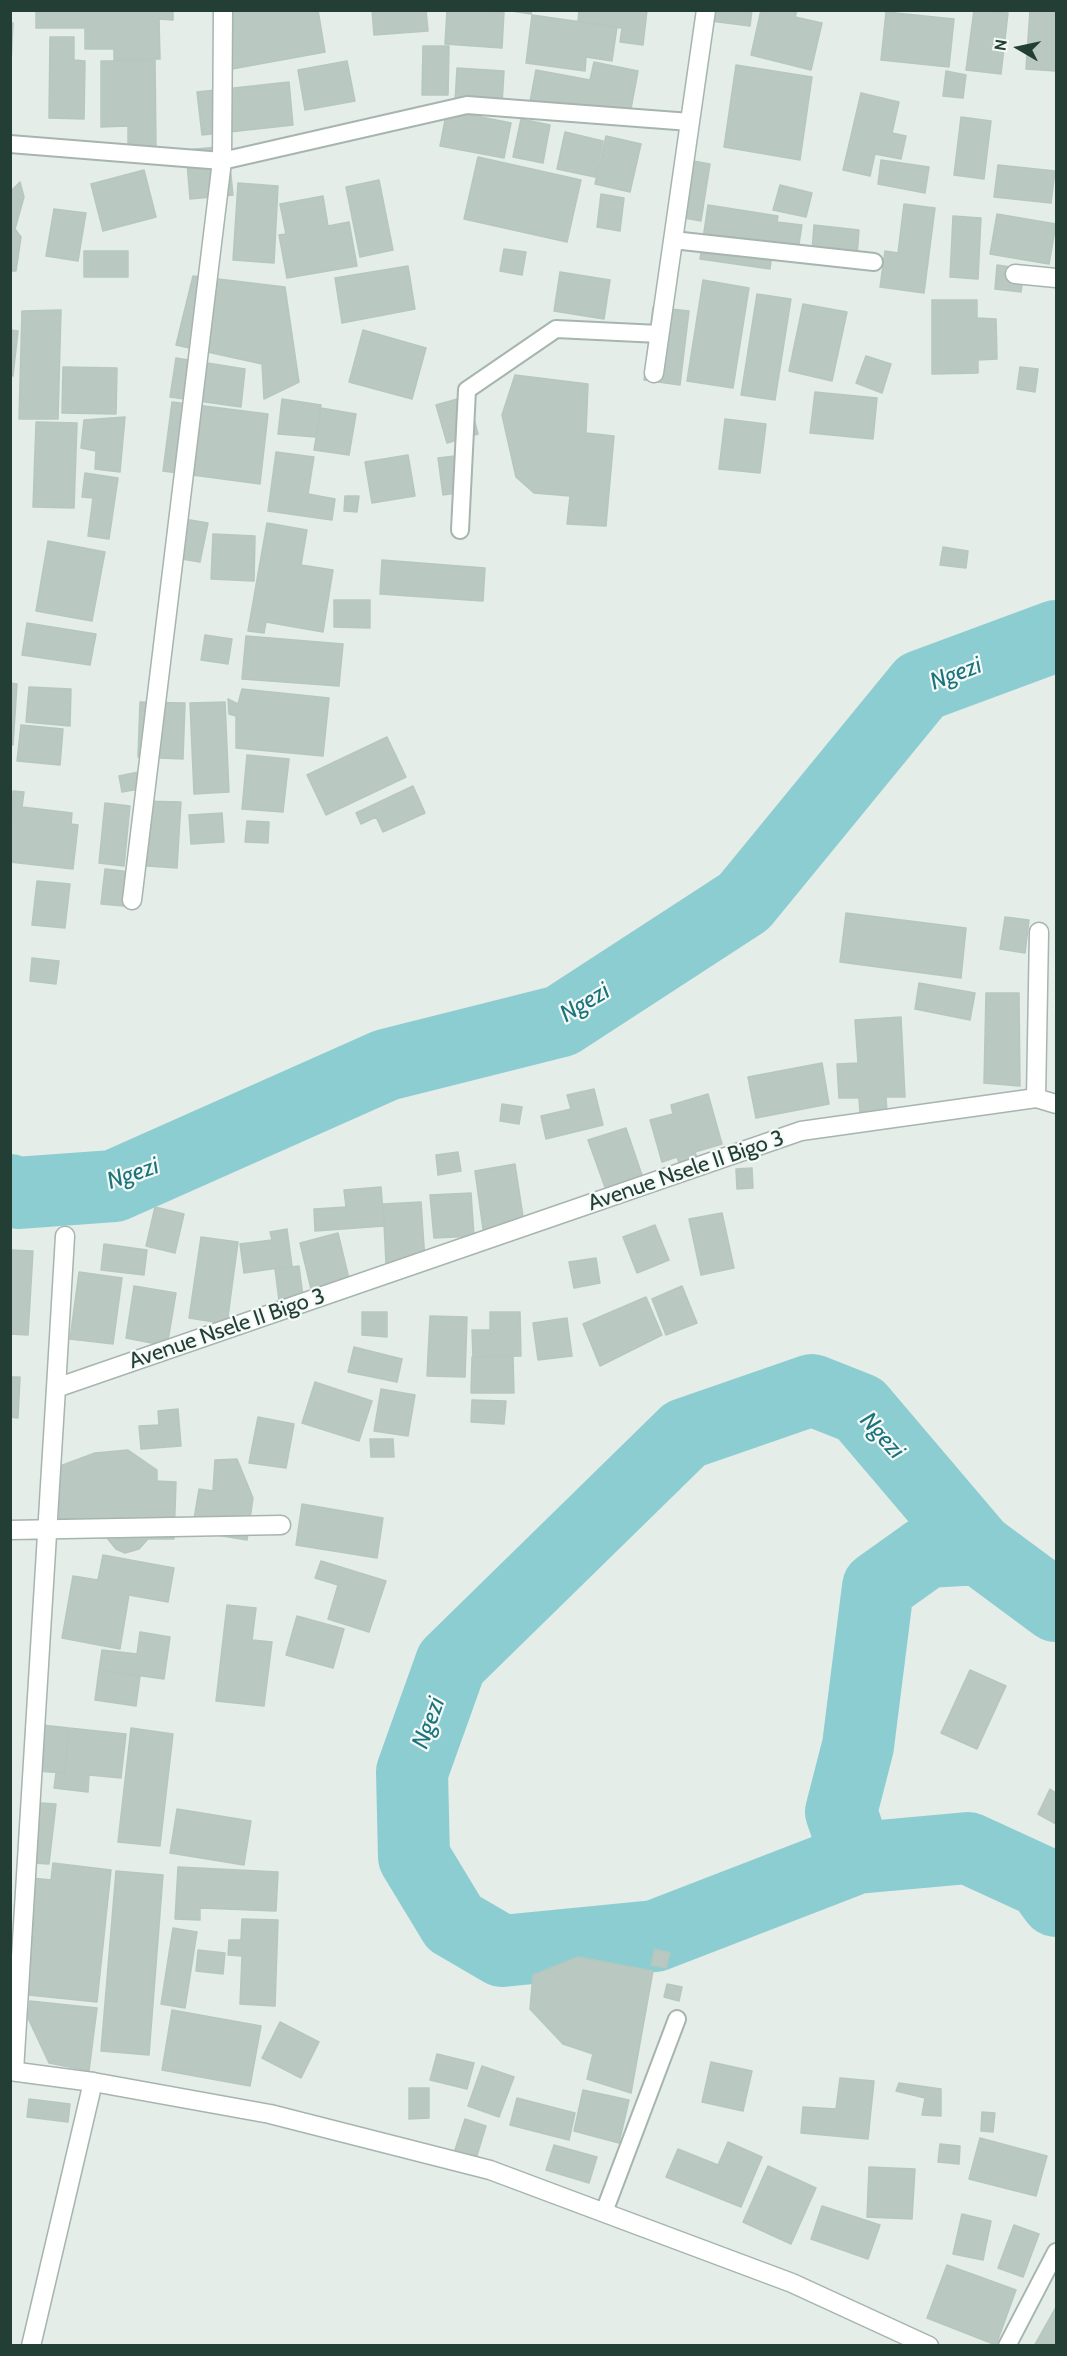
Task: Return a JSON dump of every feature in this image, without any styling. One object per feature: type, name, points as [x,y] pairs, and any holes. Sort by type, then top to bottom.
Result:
[{"type":"street","points":[[132,900],[222,162],[223,10]]},
{"type":"street","points":[[654,373],[706,10]]},
{"type":"street","points":[[1015,274],[1056,278]]},
{"type":"street","points":[[1036,1098],[1039,932]]},
{"type":"street","name":"Avenue Nsele II Bigo 3","points":[[56,1388],[801,1131],[1036,1098],[1056,1104]]},
{"type":"street","points":[[65,1236],[12,2071],[93,2082],[270,2114],[490,2170],[792,2283],[929,2346]]},
{"type":"street","points":[[10,1530],[281,1525]]},
{"type":"street","points":[[31,2346],[93,2082]]},
{"type":"lane","points":[[10,144],[222,162],[467,105],[690,122]]},
{"type":"lane","points":[[673,240],[874,262]]},
{"type":"lane","points":[[460,530],[467,390],[556,329],[659,334]]},
{"type":"lane","points":[[604,2212],[676,2019]]},
{"type":"lane","points":[[1007,2346],[1056,2252]]},
{"type":"building","points":[[36,10],[173,10],[173,20],[159,19],[160,59],[114,60],[114,49],[85,49],[85,28],[36,28]]},
{"type":"building","points":[[223,10],[318,10],[325,52],[232,69]]},
{"type":"building","points":[[372,10],[426,10],[428,31],[374,35]]},
{"type":"building","points":[[447,10],[504,12],[502,48],[445,44]]},
{"type":"building","points":[[505,10],[532,10],[531,14]]},
{"type":"building","points":[[579,10],[647,10],[643,45],[620,42],[622,28],[578,21]]},
{"type":"building","points":[[713,10],[752,10],[750,26],[711,21]]},
{"type":"building","points":[[761,10],[797,10],[795,17],[822,23],[811,70],[751,55]]},
{"type":"building","points":[[974,10],[1008,13],[1001,74],[966,70]]},
{"type":"building","points":[[1030,10],[1056,10],[1056,71],[1026,69]]},
{"type":"building","points":[[886,12],[954,19],[949,67],[881,60]]},
{"type":"building","points":[[532,15],[617,27],[612,61],[586,57],[585,71],[526,63]]},
{"type":"building","points":[[10,23],[13,23],[11,64],[10,64]]},
{"type":"building","points":[[50,37],[74,37],[74,60],[85,61],[84,119],[49,118]]},
{"type":"building","points":[[423,46],[449,46],[448,95],[422,95]]},
{"type":"building","points":[[155,60],[156,147],[128,148],[128,126],[101,127],[101,61]]},
{"type":"building","points":[[347,61],[355,101],[305,110],[298,70]]},
{"type":"building","points":[[594,62],[638,71],[629,119],[589,111],[588,123],[528,112],[536,70],[590,80]]},
{"type":"building","points":[[736,65],[812,77],[800,160],[724,147]]},
{"type":"building","points":[[457,68],[504,71],[502,104],[455,102]]},
{"type":"building","points":[[946,71],[966,75],[963,98],[943,96]]},
{"type":"building","points":[[289,82],[293,125],[202,135],[197,92]]},
{"type":"building","points":[[861,93],[899,102],[892,133],[906,136],[901,159],[875,154],[870,176],[843,170]]},
{"type":"building","points":[[447,110],[511,123],[504,158],[440,146]]},
{"type":"building","points":[[961,117],[991,121],[984,179],[954,175]]},
{"type":"building","points":[[521,119],[550,125],[543,163],[513,157]]},
{"type":"building","points":[[565,132],[603,141],[595,177],[557,169]]},
{"type":"building","points":[[606,136],[641,144],[630,192],[595,184]]},
{"type":"building","points":[[228,146],[233,195],[190,199],[186,150]]},
{"type":"building","points":[[478,157],[581,180],[567,242],[464,219]]},
{"type":"building","points":[[677,158],[710,164],[701,221],[668,215]]},
{"type":"building","points":[[881,160],[929,167],[925,193],[878,184]]},
{"type":"building","points":[[998,165],[1055,171],[1051,203],[994,197]]},
{"type":"building","points":[[144,170],[156,217],[103,231],[91,184]]},
{"type":"building","points":[[379,180],[393,250],[360,257],[346,187]]},
{"type":"building","points":[[20,182],[24,197],[15,229],[21,237],[16,271],[10,271],[10,192]]},
{"type":"building","points":[[238,183],[278,186],[274,263],[233,260]]},
{"type":"building","points":[[780,185],[812,193],[806,217],[773,210]]},
{"type":"building","points":[[601,194],[624,198],[620,231],[597,227]]},
{"type":"building","points":[[323,196],[328,226],[349,222],[357,266],[287,278],[279,235],[286,234],[280,204]]},
{"type":"building","points":[[904,204],[935,208],[924,293],[880,287],[885,251],[898,253]]},
{"type":"building","points":[[708,205],[778,216],[777,222],[802,225],[798,250],[773,246],[770,269],[700,259]]},
{"type":"building","points":[[54,209],[86,213],[78,261],[46,256]]},
{"type":"building","points":[[997,214],[1056,224],[1049,264],[990,254]]},
{"type":"building","points":[[953,216],[981,218],[978,279],[950,277]]},
{"type":"building","points":[[814,225],[859,230],[857,256],[812,251]]},
{"type":"building","points":[[504,249],[526,252],[522,275],[500,271]]},
{"type":"building","points":[[84,251],[128,251],[128,277],[84,277]]},
{"type":"building","points":[[997,265],[1024,269],[1021,292],[995,289]]},
{"type":"building","points":[[408,266],[415,309],[342,323],[335,278]]},
{"type":"building","points":[[560,272],[610,280],[604,319],[554,311]]},
{"type":"building","points":[[193,276],[285,287],[299,382],[264,399],[262,364],[176,345]]},
{"type":"building","points":[[703,280],[749,288],[733,388],[687,381]]},
{"type":"building","points":[[757,294],[791,299],[775,400],[741,395]]},
{"type":"building","points":[[932,300],[977,300],[977,318],[996,319],[997,359],[978,360],[978,373],[932,374]]},
{"type":"building","points":[[803,304],[847,312],[832,381],[789,371]]},
{"type":"building","points":[[653,307],[689,311],[680,385],[644,380]]},
{"type":"building","points":[[61,310],[58,419],[19,419],[22,311]]},
{"type":"building","points":[[10,330],[18,331],[13,376],[10,376]]},
{"type":"building","points":[[363,330],[426,348],[412,399],[349,382]]},
{"type":"building","points":[[866,356],[891,364],[882,393],[856,383]]},
{"type":"building","points":[[176,358],[245,369],[241,407],[170,397]]},
{"type":"building","points":[[63,367],[117,368],[116,414],[62,413]]},
{"type":"building","points":[[1020,367],[1038,369],[1035,392],[1017,389]]},
{"type":"building","points":[[515,375],[588,384],[586,433],[614,436],[606,526],[567,524],[570,496],[534,493],[516,477],[502,415]]},
{"type":"building","points":[[815,392],[877,398],[873,439],[810,433]]},
{"type":"building","points":[[468,396],[478,434],[447,443],[436,405]]},
{"type":"building","points":[[282,399],[321,405],[316,437],[278,434]]},
{"type":"building","points":[[172,402],[268,414],[260,484],[163,471]]},
{"type":"building","points":[[321,408],[356,414],[349,455],[314,450]]},
{"type":"building","points":[[125,417],[120,472],[95,469],[96,451],[81,448],[84,420]]},
{"type":"building","points":[[725,419],[766,424],[760,473],[719,469]]},
{"type":"building","points":[[36,422],[77,423],[74,508],[33,507]]},
{"type":"building","points":[[276,452],[314,457],[308,494],[335,499],[332,520],[268,511]]},
{"type":"building","points":[[408,455],[415,496],[372,503],[365,462]]},
{"type":"building","points":[[464,455],[469,491],[443,495],[438,458]]},
{"type":"building","points":[[85,473],[118,478],[109,539],[88,536],[93,498],[82,497]]},
{"type":"building","points":[[345,496],[359,496],[357,512],[344,511]]},
{"type":"building","points":[[184,519],[208,523],[200,562],[176,558]]},
{"type":"building","points":[[267,523],[307,530],[301,565],[333,570],[323,632],[266,622],[264,633],[248,631]]},
{"type":"building","points":[[213,534],[255,536],[254,581],[211,579]]},
{"type":"building","points":[[48,541],[105,552],[92,621],[36,611]]},
{"type":"building","points":[[943,547],[968,551],[966,568],[940,565]]},
{"type":"building","points":[[382,560],[485,568],[483,601],[380,594]]},
{"type":"building","points":[[334,600],[370,600],[370,628],[334,627]]},
{"type":"building","points":[[27,623],[96,634],[90,665],[22,655]]},
{"type":"building","points":[[205,635],[232,639],[228,664],[201,660]]},
{"type":"building","points":[[246,636],[343,644],[339,686],[242,679]]},
{"type":"building","points":[[10,683],[17,684],[13,745],[10,744]]},
{"type":"building","points":[[29,687],[71,689],[70,726],[26,722]]},
{"type":"building","points":[[242,689],[329,698],[323,756],[236,748],[236,716],[229,714],[228,699],[238,704]]},
{"type":"building","points":[[140,702],[185,703],[183,759],[138,757]]},
{"type":"building","points":[[225,702],[229,792],[194,794],[190,703]]},
{"type":"building","points":[[21,725],[63,729],[60,765],[17,761]]},
{"type":"building","points":[[387,737],[406,777],[326,815],[307,775]]},
{"type":"building","points":[[247,755],[289,759],[283,812],[242,809]]},
{"type":"building","points":[[143,771],[145,788],[122,792],[119,776]]},
{"type":"building","points":[[413,786],[425,813],[383,832],[376,817],[361,824],[356,813]]},
{"type":"building","points":[[13,791],[24,792],[22,807],[72,813],[71,824],[78,825],[73,869],[10,862]]},
{"type":"building","points":[[137,801],[181,802],[177,868],[133,865]]},
{"type":"building","points":[[105,803],[130,806],[124,866],[99,863]]},
{"type":"building","points":[[222,813],[224,842],[191,844],[189,815]]},
{"type":"building","points":[[247,821],[269,822],[268,843],[245,842]]},
{"type":"building","points":[[105,869],[139,873],[135,907],[101,904]]},
{"type":"building","points":[[37,881],[70,884],[65,928],[32,925]]},
{"type":"building","points":[[846,913],[966,928],[961,978],[840,962]]},
{"type":"building","points":[[1005,917],[1029,920],[1025,953],[1000,949]]},
{"type":"building","points":[[32,958],[59,961],[56,984],[30,981]]},
{"type":"building","points":[[919,983],[975,993],[970,1020],[915,1009]]},
{"type":"building","points":[[986,993],[1019,993],[1020,1086],[984,1083]]},
{"type":"building","points":[[901,1017],[905,1097],[886,1097],[887,1113],[860,1114],[859,1098],[839,1098],[837,1064],[858,1063],[855,1020]]},
{"type":"building","points":[[822,1063],[829,1104],[756,1118],[748,1077]]},
{"type":"building","points":[[594,1089],[603,1125],[546,1139],[541,1116],[571,1109],[567,1095]]},
{"type":"building","points":[[708,1094],[722,1144],[695,1152],[698,1161],[680,1166],[677,1157],[662,1162],[650,1120],[673,1114],[671,1105]]},
{"type":"building","points":[[502,1104],[522,1107],[519,1124],[500,1121]]},
{"type":"building","points":[[626,1128],[643,1178],[606,1190],[588,1140]]},
{"type":"building","points":[[458,1152],[461,1171],[438,1175],[436,1155]]},
{"type":"building","points":[[515,1164],[524,1223],[483,1229],[475,1171]]},
{"type":"building","points":[[752,1168],[753,1188],[737,1189],[736,1169]]},
{"type":"building","points":[[381,1187],[384,1226],[315,1231],[314,1209],[346,1207],[344,1190]]},
{"type":"building","points":[[471,1193],[474,1236],[434,1238],[430,1195]]},
{"type":"building","points":[[421,1202],[425,1261],[386,1263],[383,1204]]},
{"type":"building","points":[[155,1207],[184,1214],[175,1253],[146,1246]]},
{"type":"building","points":[[722,1213],[734,1268],[701,1275],[689,1219]]},
{"type":"building","points":[[655,1225],[669,1260],[637,1273],[623,1237]]},
{"type":"building","points":[[287,1229],[292,1266],[244,1273],[240,1244],[272,1240],[270,1232]]},
{"type":"building","points":[[338,1233],[349,1279],[311,1289],[300,1243]]},
{"type":"building","points":[[201,1237],[238,1242],[227,1324],[189,1318]]},
{"type":"building","points":[[104,1244],[147,1250],[144,1275],[101,1270]]},
{"type":"building","points":[[10,1250],[33,1251],[28,1335],[10,1334]]},
{"type":"building","points":[[596,1258],[600,1283],[574,1288],[569,1262]]},
{"type":"building","points":[[299,1266],[304,1304],[280,1308],[275,1269]]},
{"type":"building","points":[[79,1272],[122,1278],[113,1344],[70,1339]]},
{"type":"building","points":[[134,1286],[176,1293],[167,1346],[126,1338]]},
{"type":"building","points":[[682,1286],[697,1323],[666,1335],[652,1299]]},
{"type":"building","points":[[646,1297],[662,1335],[600,1366],[583,1324]]},
{"type":"building","points":[[362,1312],[387,1312],[387,1337],[362,1335]]},
{"type":"building","points":[[490,1312],[520,1312],[521,1356],[473,1357],[472,1330],[490,1330]]},
{"type":"building","points":[[430,1316],[467,1317],[465,1377],[427,1376]]},
{"type":"building","points":[[567,1318],[572,1356],[538,1360],[533,1323]]},
{"type":"building","points":[[354,1347],[402,1359],[397,1382],[348,1372]]},
{"type":"building","points":[[472,1357],[513,1357],[514,1393],[471,1393]]},
{"type":"building","points":[[10,1377],[20,1377],[18,1418],[10,1417]]},
{"type":"building","points":[[315,1382],[372,1401],[359,1441],[302,1423]]},
{"type":"building","points":[[381,1389],[415,1395],[408,1436],[374,1431]]},
{"type":"building","points":[[472,1400],[506,1401],[504,1424],[471,1422]]},
{"type":"building","points":[[178,1409],[181,1446],[141,1449],[139,1426],[159,1425],[158,1411]]},
{"type":"building","points":[[258,1417],[294,1424],[286,1468],[249,1463]]},
{"type":"building","points":[[370,1439],[393,1439],[394,1457],[371,1457]]},
{"type":"building","points":[[128,1450],[157,1470],[157,1481],[176,1482],[174,1539],[148,1539],[139,1549],[125,1553],[116,1549],[107,1538],[59,1535],[60,1466],[95,1453]]},
{"type":"building","points":[[237,1459],[253,1498],[247,1540],[192,1531],[199,1489],[213,1491],[215,1460]]},
{"type":"building","points":[[302,1504],[383,1518],[377,1558],[296,1545]]},
{"type":"building","points":[[103,1555],[174,1568],[168,1602],[129,1595],[120,1649],[62,1638],[73,1576],[98,1580]]},
{"type":"building","points":[[321,1561],[386,1581],[369,1632],[328,1619],[338,1585],[315,1578]]},
{"type":"building","points":[[227,1605],[256,1608],[252,1640],[272,1642],[264,1706],[216,1701]]},
{"type":"building","points":[[297,1616],[344,1629],[333,1668],[286,1655]]},
{"type":"building","points":[[140,1632],[170,1637],[164,1679],[99,1670],[102,1650],[137,1654]]},
{"type":"building","points":[[99,1670],[140,1676],[136,1706],[95,1700]]},
{"type":"building","points":[[970,1670],[1006,1686],[977,1749],[941,1733]]},
{"type":"building","points":[[42,1725],[69,1728],[65,1773],[37,1771]]},
{"type":"building","points":[[69,1728],[126,1734],[121,1778],[89,1775],[88,1792],[54,1788],[56,1773],[65,1773]]},
{"type":"building","points":[[131,1728],[173,1734],[160,1846],[118,1842]]},
{"type":"building","points":[[1050,1789],[1056,1793],[1056,1824],[1038,1814]]},
{"type":"building","points":[[41,1803],[56,1804],[49,1864],[34,1863]]},
{"type":"building","points":[[177,1809],[251,1821],[244,1865],[170,1853]]},
{"type":"building","points":[[53,1863],[111,1870],[97,2002],[19,1994],[32,1878],[51,1880]]},
{"type":"building","points":[[178,1867],[278,1872],[276,1911],[200,1908],[200,1920],[175,1919]]},
{"type":"building","points":[[116,1871],[163,1875],[149,2055],[101,2051]]},
{"type":"building","points":[[242,1919],[278,1920],[275,2006],[240,2004],[242,1956],[228,1955],[229,1940],[241,1940]]},
{"type":"building","points":[[173,1928],[197,1932],[185,2008],[161,2004]]},
{"type":"building","points":[[655,1949],[670,1953],[666,1968],[651,1965]]},
{"type":"building","points":[[198,1950],[225,1953],[223,1974],[196,1971]]},
{"type":"building","points":[[578,1957],[653,1971],[631,2093],[587,2079],[593,2054],[563,2044],[530,2009],[533,1975]]},
{"type":"building","points":[[667,1984],[682,1987],[679,2001],[664,1997]]},
{"type":"building","points":[[30,2001],[97,2008],[89,2071],[49,2063],[28,2018]]},
{"type":"building","points":[[172,2010],[261,2026],[250,2086],[162,2070]]},
{"type":"building","points":[[280,2022],[319,2042],[301,2078],[262,2058]]},
{"type":"building","points":[[437,2054],[474,2063],[467,2089],[430,2080]]},
{"type":"building","points":[[711,2062],[752,2071],[743,2111],[702,2102]]},
{"type":"building","points":[[482,2066],[514,2077],[499,2117],[468,2106]]},
{"type":"building","points":[[840,2078],[874,2081],[868,2139],[801,2133],[803,2107],[836,2109]]},
{"type":"building","points":[[899,2083],[941,2089],[941,2116],[922,2115],[925,2098],[896,2091]]},
{"type":"building","points":[[409,2088],[429,2088],[429,2118],[409,2119]]},
{"type":"building","points":[[583,2090],[629,2100],[619,2143],[574,2131]]},
{"type":"building","points":[[517,2098],[575,2113],[569,2140],[510,2125]]},
{"type":"building","points":[[29,2099],[70,2104],[68,2122],[27,2117]]},
{"type":"building","points":[[982,2112],[995,2113],[993,2132],[981,2131]]},
{"type":"building","points":[[465,2119],[486,2126],[475,2162],[453,2156]]},
{"type":"building","points":[[980,2138],[1047,2156],[1036,2196],[969,2179]]},
{"type":"building","points":[[728,2142],[762,2157],[741,2207],[666,2177],[678,2149],[718,2165]]},
{"type":"building","points":[[940,2144],[960,2146],[959,2164],[938,2162]]},
{"type":"building","points":[[554,2145],[597,2157],[589,2183],[546,2170]]},
{"type":"building","points":[[768,2166],[816,2188],[791,2244],[743,2222]]},
{"type":"building","points":[[869,2167],[915,2169],[912,2219],[867,2217]]},
{"type":"building","points":[[822,2206],[880,2225],[868,2259],[811,2239]]},
{"type":"building","points":[[962,2214],[991,2221],[983,2260],[953,2254]]},
{"type":"building","points":[[1014,2225],[1039,2234],[1023,2277],[998,2268]]},
{"type":"building","points":[[947,2265],[1016,2290],[996,2345],[927,2318]]},
{"type":"building","points":[[1056,2307],[1056,2346],[1034,2346]]},
{"type":"waterway","name":"Ngezi","points":[[10,1190],[17,1193],[114,1186],[386,1065],[561,1021],[744,902],[921,686],[1056,636]]},
{"type":"waterway","name":"Ngezi","points":[[1056,1606],[979,1549],[860,1409],[812,1390],[685,1434],[451,1663],[412,1772],[414,1857],[454,1923],[502,1951],[655,1936],[857,1858],[968,1848],[1042,1882],[1056,1901]]},
{"type":"waterway","points":[[857,1858],[841,1812],[858,1746],[878,1587],[927,1552],[979,1549]]}]
